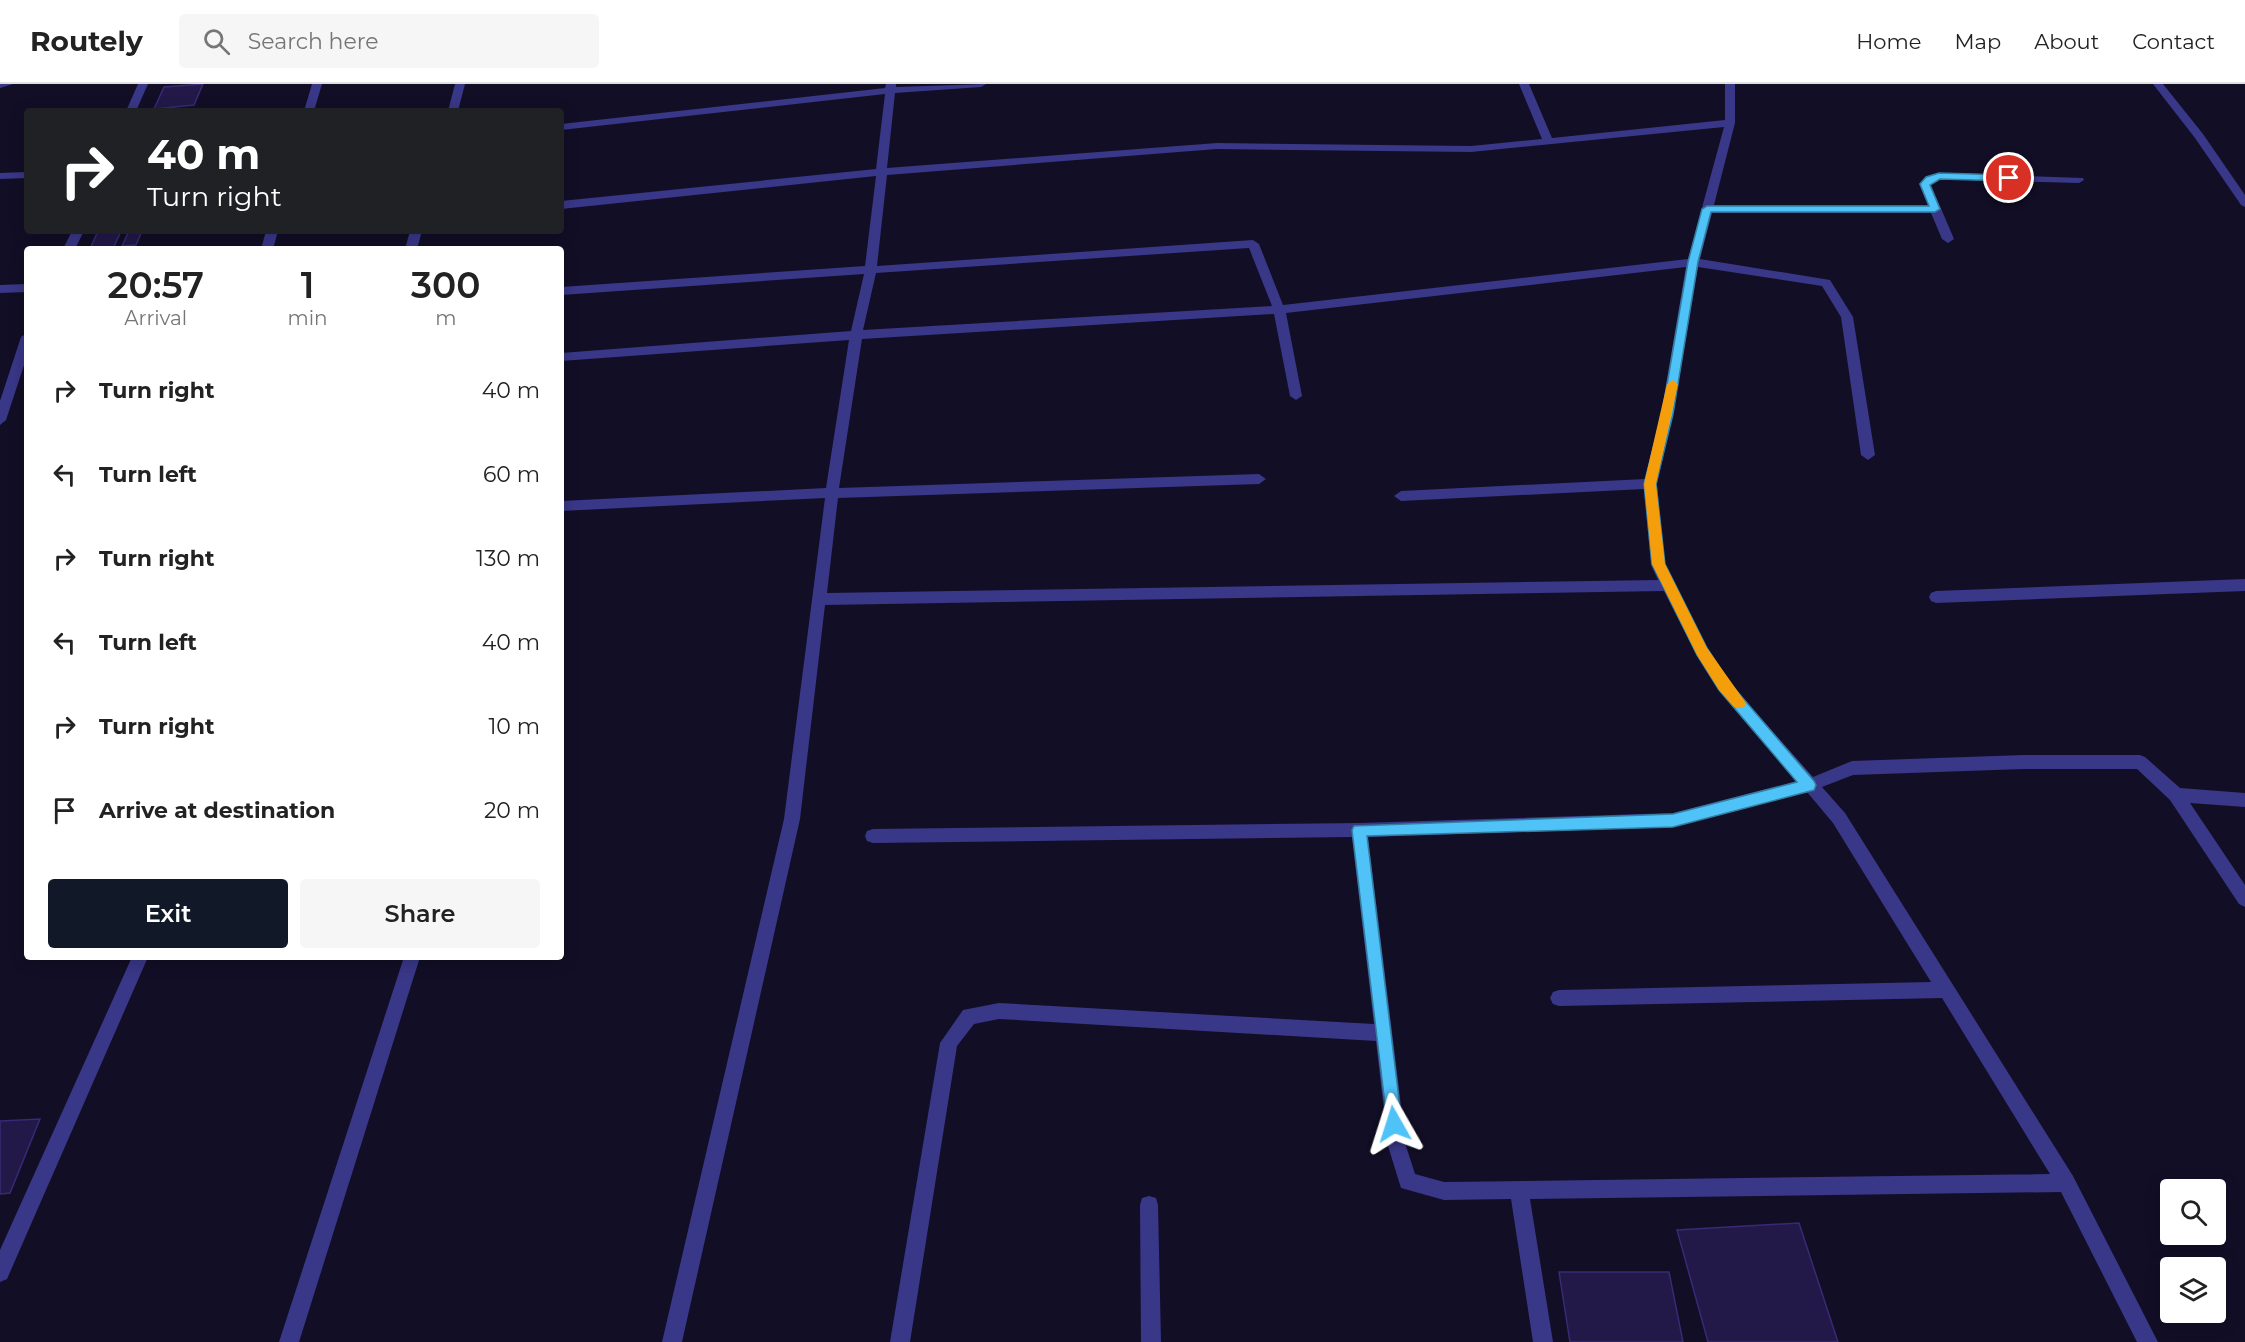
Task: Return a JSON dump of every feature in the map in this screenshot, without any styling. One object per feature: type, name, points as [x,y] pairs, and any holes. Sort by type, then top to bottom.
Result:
[{"type":"street","points":[[0,85],[8,84]]},
{"type":"street","points":[[132,108],[143,84]]},
{"type":"street","points":[[310,108],[317,84]]},
{"type":"street","points":[[454,108],[460,84]]},
{"type":"street","points":[[564,127],[891,87],[981,84]]},
{"type":"street","points":[[1524,84],[1548,141]]},
{"type":"street","points":[[1730,84],[1730,123],[1693,262],[1667,414],[1650,484],[1658,564],[1702,652],[1724,686],[1839,818],[2066,1183],[2148,1342]]},
{"type":"street","points":[[2158,84],[2199,136],[2245,203]]},
{"type":"street","points":[[672,1342],[792,819],[832,493],[856,335],[871,269],[891,87]]},
{"type":"street","points":[[564,204],[881,172],[1217,146],[1471,149],[1730,123]]},
{"type":"street","points":[[0,176],[24,175]]},
{"type":"street","points":[[1948,239],[1925,184],[1930,179],[1939,176],[2079,180]]},
{"type":"street","points":[[1707,209],[1935,209]]},
{"type":"street","points":[[564,291],[1254,244],[1279,310],[1296,396]]},
{"type":"street","points":[[564,357],[856,335],[1279,310],[1693,262],[1826,283],[1847,317],[1868,455]]},
{"type":"street","points":[[0,289],[24,288]]},
{"type":"street","points":[[0,420],[24,346]]},
{"type":"street","points":[[564,506],[832,493],[1259,479]]},
{"type":"street","points":[[1401,496],[1650,484]]},
{"type":"street","points":[[818,599],[1668,585]]},
{"type":"street","points":[[1936,597],[2245,585]]},
{"type":"street","points":[[873,836],[1359,830],[1673,820],[1809,785],[1852,768],[2023,762],[2139,762],[2176,795],[2245,899]]},
{"type":"street","points":[[2176,795],[2245,800]]},
{"type":"street","points":[[1359,830],[1397,1146],[1408,1180],[1444,1191],[2066,1183]]},
{"type":"street","points":[[0,1272],[139,960]]},
{"type":"street","points":[[289,1342],[411,960]]},
{"type":"street","points":[[1559,998],[1946,990]]},
{"type":"street","points":[[900,1342],[949,1043],[969,1016],[999,1011],[1384,1033]]},
{"type":"street","points":[[1519,1191],[1543,1342]]},
{"type":"street","points":[[1149,1205],[1151,1342]]},
{"type":"building","points":[[203,84],[194,105],[154,108],[164,87]]},
{"type":"building","points":[[97,234],[120,234],[114,246],[91,246]]},
{"type":"building","points":[[128,234],[141,234],[136,245],[122,246]]},
{"type":"building","points":[[40,1119],[10,1193],[0,1194],[0,1121]]},
{"type":"building","points":[[1799,1223],[1838,1342],[1708,1342],[1677,1230]]},
{"type":"building","points":[[1559,1272],[1669,1272],[1683,1342],[1570,1342]]},
{"type":"slow traffic","points":[[1673,384],[1650,484],[1658,564],[1702,652],[1724,686],[1739,703]]},
{"type":"route","points":[[1394,1124],[1359,830],[1673,820],[1809,785],[1724,686],[1702,652],[1658,564],[1650,484],[1667,414],[1693,262],[1707,209],[1935,209],[1925,184],[1930,179],[1939,176],[2009,178]]}]
